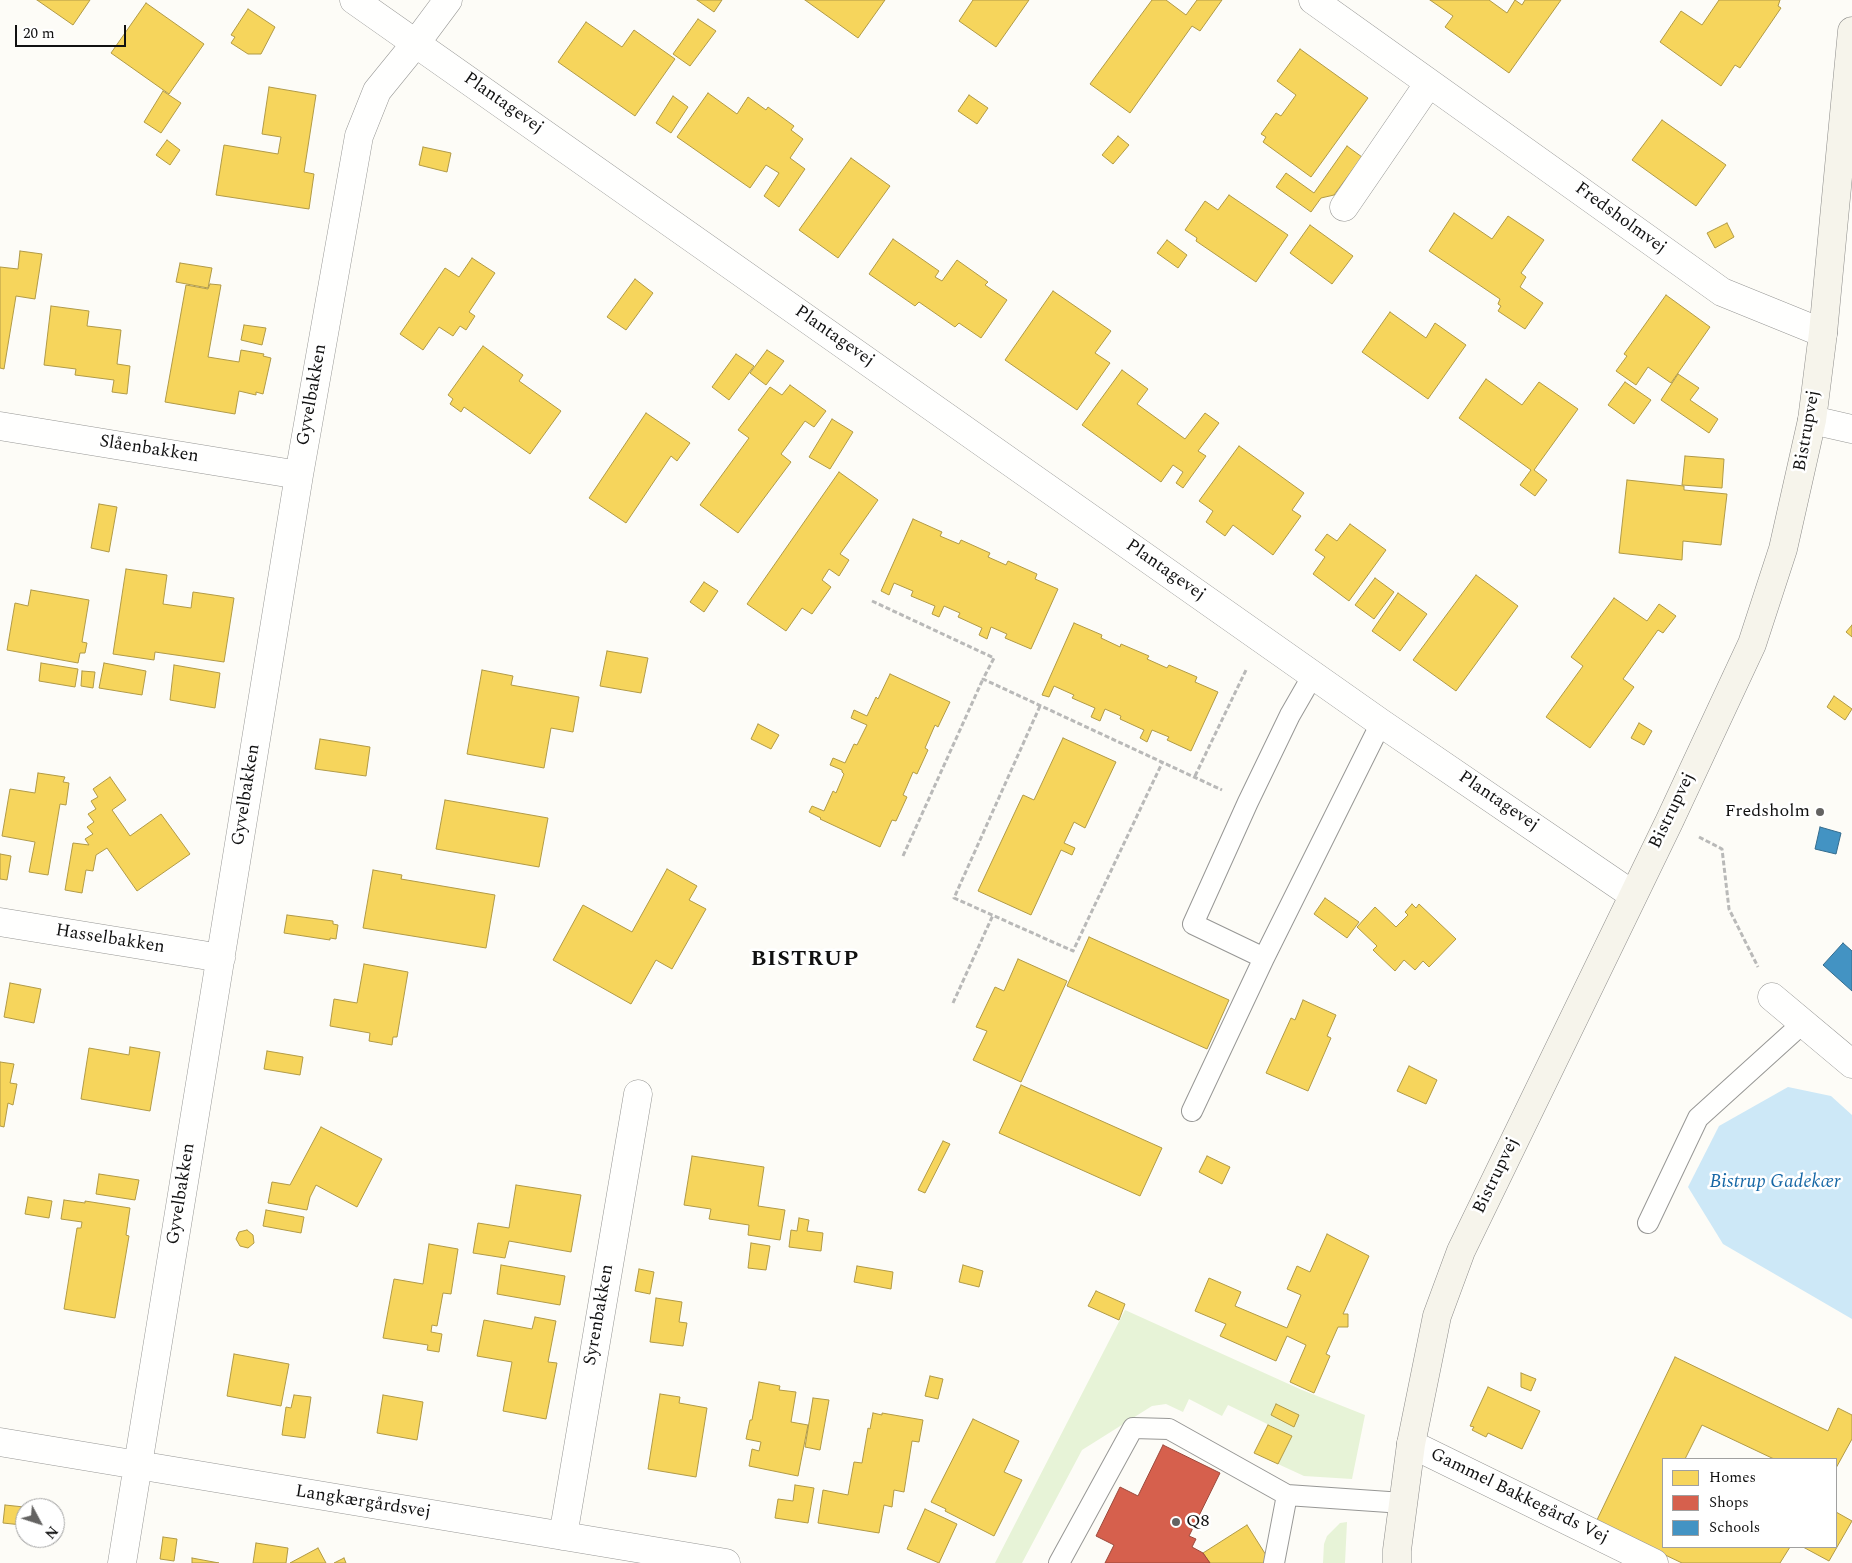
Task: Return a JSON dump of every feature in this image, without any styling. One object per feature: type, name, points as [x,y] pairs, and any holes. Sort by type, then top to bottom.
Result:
[{"type":"main road","name":"Bistrupvej","points":[[1398,1563],[1397,1550],[1411,1444],[1437,1316],[1461,1251],[1669,822],[1752,644],[1783,549],[1812,420],[1823,334],[1852,31]]},
{"type":"street","name":"Plantagevej","points":[[354,0],[1262,639],[1633,895]]},
{"type":"street","name":"Gyvelbakken","points":[[122,1563],[299,475],[359,136],[377,91],[448,0]]},
{"type":"street","name":"Fredsholmvej","points":[[1313,0],[1722,292],[1823,334]]},
{"type":"street","points":[[1344,207],[1429,83]]},
{"type":"street","points":[[1812,420],[1852,429]]},
{"type":"street","name":"Slåenbakken","points":[[0,426],[299,475]]},
{"type":"street","name":"Hasselbakken","points":[[0,922],[221,958]]},
{"type":"street","points":[[1772,997],[1852,1064]]},
{"type":"street","name":"Syrenbakken","points":[[563,1536],[638,1094]]},
{"type":"street","name":"Langkærgårdsvej","points":[[0,1442],[563,1536],[684,1560],[726,1563]]},
{"type":"street","name":"Gammel Bakkegårds Vej","points":[[1411,1444],[1654,1563]]},
{"type":"lane","points":[[1264,958],[1193,924],[1290,715],[1314,675]]},
{"type":"lane","points":[[1192,1111],[1264,958],[1381,722]]},
{"type":"lane","points":[[1648,1222],[1698,1118],[1803,1023]]},
{"type":"lane","points":[[1059,1563],[1133,1428],[1169,1429],[1287,1496],[1403,1503]]},
{"type":"lane","points":[[1274,1563],[1287,1496]]},
{"type":"path","points":[[872,601],[994,658],[903,856]]},
{"type":"path","points":[[1195,776],[1262,639]]},
{"type":"path","points":[[983,679],[1248,802]]},
{"type":"path","points":[[1040,706],[954,898],[993,916],[1073,951],[1163,761]]},
{"type":"path","points":[[1669,822],[1722,849],[1729,909],[1772,997]]},
{"type":"path","points":[[953,1003],[993,916]]},
{"type":"green space","points":[[1125,1310],[1302,1390],[1365,1415],[1352,1479],[1304,1476],[1278,1464],[1292,1436],[1228,1405],[1222,1416],[1189,1399],[1183,1412],[1166,1404],[1152,1406],[1082,1450],[1022,1563],[995,1563]]},
{"type":"green space","points":[[1347,1522],[1345,1563],[1323,1563],[1324,1544],[1327,1536],[1340,1523]]},
{"type":"water","name":"Bistrup Gadekær","points":[[1788,1087],[1831,1096],[1852,1115],[1852,1319],[1723,1244],[1688,1187],[1719,1126]]},
{"type":"building: Homes","points":[[37,0],[90,0],[73,25]]},
{"type":"building: Homes","points":[[697,0],[722,0],[714,12]]},
{"type":"building: Homes","points":[[805,0],[885,0],[858,38]]},
{"type":"building: Homes","points":[[973,0],[1029,0],[996,47],[959,21]]},
{"type":"building: Homes","points":[[1152,0],[1166,0],[1186,15],[1197,0],[1222,0],[1200,31],[1192,26],[1130,113],[1090,84]]},
{"type":"building: Homes","points":[[1430,0],[1489,0],[1507,13],[1515,0],[1522,5],[1525,0],[1561,0],[1509,73],[1445,27],[1453,16]]},
{"type":"building: Homes","points":[[1719,0],[1780,0],[1778,6],[1781,8],[1740,68],[1735,65],[1721,86],[1660,42],[1681,11],[1702,25]]},
{"type":"building: Homes","points":[[146,3],[204,44],[169,94],[111,53]]},
{"type":"building: Homes","points":[[248,9],[275,27],[261,54],[248,54],[231,43],[235,37],[231,35]]},
{"type":"building: Homes","points":[[698,19],[716,31],[690,66],[673,54]]},
{"type":"building: Homes","points":[[586,22],[622,47],[634,30],[675,59],[635,116],[558,62]]},
{"type":"building: Homes","points":[[1300,49],[1368,98],[1311,177],[1263,142],[1266,137],[1261,134],[1276,113],[1281,116],[1296,95],[1277,81]]},
{"type":"building: Homes","points":[[269,87],[316,95],[304,172],[314,174],[309,209],[216,195],[224,145],[278,154],[281,137],[262,134]]},
{"type":"building: Homes","points":[[163,91],[181,103],[161,133],[144,122]]},
{"type":"building: Homes","points":[[708,93],[737,114],[748,97],[766,110],[768,107],[794,126],[791,130],[803,139],[790,158],[805,169],[779,207],[764,196],[779,173],[766,165],[750,188],[677,137]]},
{"type":"building: Homes","points":[[969,95],[988,108],[977,124],[958,111]]},
{"type":"building: Homes","points":[[673,96],[688,107],[671,133],[656,123]]},
{"type":"building: Homes","points":[[1662,120],[1726,165],[1696,206],[1632,160]]},
{"type":"building: Homes","points":[[1118,136],[1129,145],[1113,164],[1102,155]]},
{"type":"building: Homes","points":[[167,140],[180,150],[170,165],[156,155]]},
{"type":"building: Homes","points":[[1347,146],[1362,157],[1334,195],[1321,198],[1311,212],[1276,187],[1286,173],[1314,193]]},
{"type":"building: Homes","points":[[423,147],[451,153],[447,172],[419,165]]},
{"type":"building: Homes","points":[[851,158],[890,186],[838,258],[799,230]]},
{"type":"building: Homes","points":[[1229,195],[1288,235],[1256,282],[1196,241],[1197,238],[1185,230],[1205,201],[1218,210]]},
{"type":"building: Homes","points":[[1454,213],[1492,239],[1508,216],[1544,240],[1521,273],[1526,277],[1520,287],[1543,303],[1525,329],[1498,311],[1501,306],[1498,304],[1500,299],[1429,251]]},
{"type":"building: Homes","points":[[1727,223],[1734,237],[1715,248],[1707,233]]},
{"type":"building: Homes","points":[[1310,225],[1353,256],[1332,284],[1290,253]]},
{"type":"building: Homes","points":[[893,239],[939,271],[935,277],[942,281],[957,260],[988,282],[985,285],[1007,300],[981,338],[959,323],[955,327],[919,302],[915,306],[869,274]]},
{"type":"building: Homes","points":[[1167,240],[1187,255],[1178,268],[1157,253]]},
{"type":"building: Homes","points":[[20,251],[42,254],[35,299],[16,296],[4,369],[0,368],[0,267],[18,269]]},
{"type":"building: Homes","points":[[472,258],[495,273],[469,312],[475,316],[466,330],[460,326],[453,336],[439,327],[423,350],[400,334],[445,268],[459,277]]},
{"type":"building: Homes","points":[[180,263],[212,268],[208,288],[176,282]]},
{"type":"building: Homes","points":[[635,279],[653,293],[626,330],[607,317]]},
{"type":"building: Homes","points":[[210,284],[221,285],[208,357],[239,362],[241,350],[264,354],[263,356],[271,358],[263,394],[256,392],[256,395],[239,391],[235,414],[165,402],[186,285],[208,289]]},
{"type":"building: Homes","points":[[1053,291],[1111,331],[1095,353],[1110,363],[1077,410],[1005,360]]},
{"type":"building: Homes","points":[[1666,295],[1710,327],[1671,383],[1648,367],[1636,385],[1616,371],[1627,356],[1624,354]]},
{"type":"building: Homes","points":[[51,306],[89,311],[87,326],[121,330],[117,364],[130,366],[127,394],[112,392],[114,380],[75,375],[76,369],[44,365]]},
{"type":"building: Homes","points":[[1390,312],[1426,338],[1435,323],[1466,345],[1428,399],[1362,352]]},
{"type":"building: Homes","points":[[244,325],[266,328],[262,345],[241,340]]},
{"type":"building: Homes","points":[[483,346],[523,375],[519,381],[561,411],[530,454],[464,407],[461,412],[450,404],[453,399],[448,395]]},
{"type":"building: Homes","points":[[767,350],[784,361],[766,385],[750,373]]},
{"type":"building: Homes","points":[[736,354],[754,366],[729,400],[712,387]]},
{"type":"building: Homes","points":[[1122,370],[1148,389],[1137,404],[1185,439],[1205,413],[1219,423],[1198,451],[1206,456],[1183,488],[1176,483],[1183,472],[1173,465],[1161,482],[1082,425]]},
{"type":"building: Homes","points":[[1678,374],[1699,388],[1690,400],[1718,419],[1709,433],[1661,400]]},
{"type":"building: Homes","points":[[1486,379],[1522,405],[1539,382],[1578,409],[1534,470],[1547,480],[1535,496],[1520,485],[1531,470],[1459,418]]},
{"type":"building: Homes","points":[[1625,382],[1651,400],[1634,424],[1608,405]]},
{"type":"building: Homes","points":[[790,385],[826,411],[814,427],[805,421],[781,454],[791,462],[738,533],[700,505],[749,438],[738,430],[770,387],[782,395]]},
{"type":"building: Homes","points":[[646,413],[690,443],[677,461],[671,456],[626,523],[589,498]]},
{"type":"building: Homes","points":[[832,419],[853,432],[830,469],[809,457]]},
{"type":"building: Homes","points":[[1239,446],[1304,493],[1292,510],[1301,516],[1273,555],[1233,525],[1225,536],[1206,522],[1213,511],[1199,501]]},
{"type":"building: Homes","points":[[1685,456],[1724,459],[1722,488],[1682,485]]},
{"type":"building: Homes","points":[[839,472],[878,500],[840,554],[849,560],[839,576],[829,569],[822,580],[831,587],[812,614],[802,608],[786,631],[747,604]]},
{"type":"building: Homes","points":[[1627,480],[1684,486],[1684,490],[1727,494],[1721,545],[1683,541],[1682,560],[1619,553]]},
{"type":"building: Homes","points":[[99,504],[117,507],[109,552],[91,548]]},
{"type":"building: Homes","points":[[913,519],[942,532],[940,536],[959,544],[961,540],[990,553],[988,557],[1006,565],[1008,561],[1037,574],[1035,579],[1058,589],[1031,649],[1005,638],[1007,634],[991,627],[987,639],[979,635],[982,628],[958,617],[960,613],[944,606],[939,617],[932,614],[935,606],[911,596],[913,591],[894,583],[889,595],[881,591]]},
{"type":"building: Homes","points":[[1350,524],[1386,550],[1349,601],[1313,574],[1325,557],[1315,550],[1327,534],[1337,541]]},
{"type":"building: Homes","points":[[126,569],[167,575],[163,604],[191,608],[193,592],[234,598],[224,662],[155,652],[154,660],[113,654]]},
{"type":"building: Homes","points":[[1476,575],[1518,606],[1456,691],[1413,660]]},
{"type":"building: Homes","points":[[1375,578],[1394,592],[1374,619],[1355,605]]},
{"type":"building: Homes","points":[[704,582],[718,591],[704,612],[690,602]]},
{"type":"building: Homes","points":[[31,590],[89,600],[82,642],[87,643],[85,653],[80,653],[78,663],[7,650],[15,603],[28,606]]},
{"type":"building: Homes","points":[[1398,593],[1427,614],[1400,651],[1372,631]]},
{"type":"building: Homes","points":[[1614,598],[1647,621],[1659,604],[1676,616],[1663,633],[1658,630],[1623,679],[1634,687],[1590,748],[1546,717],[1583,666],[1571,657]]},
{"type":"building: Homes","points":[[1074,623],[1102,635],[1101,638],[1120,647],[1121,644],[1149,656],[1147,659],[1167,668],[1169,665],[1197,677],[1195,682],[1218,692],[1191,751],[1167,740],[1169,737],[1152,730],[1147,742],[1140,738],[1144,730],[1120,719],[1121,716],[1105,709],[1100,721],[1091,717],[1095,708],[1072,698],[1074,695],[1054,686],[1049,697],[1042,695]]},
{"type":"building: Homes","points":[[1852,625],[1852,637],[1846,632]]},
{"type":"building: Homes","points":[[607,651],[648,658],[641,693],[600,686]]},
{"type":"building: Homes","points":[[41,663],[78,669],[75,687],[39,681]]},
{"type":"building: Homes","points":[[104,663],[146,671],[142,695],[99,688]]},
{"type":"building: Homes","points":[[174,665],[220,673],[215,708],[170,700]]},
{"type":"building: Homes","points":[[482,670],[513,676],[511,685],[579,697],[573,732],[551,728],[544,768],[467,754]]},
{"type":"building: Homes","points":[[82,671],[95,672],[93,688],[81,686]]},
{"type":"building: Homes","points":[[890,674],[950,702],[938,727],[935,725],[925,748],[928,750],[917,774],[913,772],[903,795],[907,797],[896,821],[892,820],[880,847],[809,812],[812,806],[824,811],[833,791],[836,793],[844,774],[842,770],[830,765],[833,758],[845,763],[854,744],[857,745],[867,725],[851,718],[854,710],[867,716]]},
{"type":"building: Homes","points":[[1834,696],[1852,709],[1845,720],[1827,707]]},
{"type":"building: Homes","points":[[1639,723],[1652,731],[1644,745],[1631,738]]},
{"type":"building: Homes","points":[[758,724],[779,735],[771,749],[751,739]]},
{"type":"building: Homes","points":[[1063,738],[1116,762],[1085,828],[1074,822],[1064,843],[1075,848],[1072,855],[1061,850],[1031,915],[978,891],[1023,795],[1034,800]]},
{"type":"building: Homes","points":[[320,739],[370,747],[366,776],[315,769]]},
{"type":"building: Homes","points":[[38,773],[65,777],[63,782],[69,783],[66,805],[60,804],[48,875],[29,872],[35,842],[2,836],[10,789],[35,793]]},
{"type":"building: Homes","points":[[110,777],[126,800],[112,810],[130,836],[161,814],[190,854],[137,891],[107,848],[96,855],[93,871],[86,870],[82,893],[65,890],[73,843],[89,845],[85,839],[93,834],[87,827],[94,822],[88,814],[96,809],[91,801],[98,797],[93,789]]},
{"type":"building: Homes","points":[[445,800],[548,818],[539,867],[436,849]]},
{"type":"building: Homes","points":[[0,854],[11,856],[7,880],[0,879]]},
{"type":"building: Homes","points":[[667,869],[697,886],[689,900],[706,909],[672,969],[656,960],[631,1004],[553,960],[583,905],[632,932]]},
{"type":"building: Homes","points":[[373,870],[402,875],[401,879],[495,895],[486,948],[363,928]]},
{"type":"building: Homes","points":[[1325,898],[1359,922],[1347,938],[1314,914]]},
{"type":"building: Homes","points":[[1412,904],[1416,908],[1419,904],[1456,939],[1429,967],[1423,961],[1415,970],[1404,960],[1395,971],[1373,950],[1377,946],[1357,927],[1375,907],[1396,927],[1408,915],[1405,912]]},
{"type":"building: Homes","points":[[287,915],[333,921],[333,924],[338,925],[336,939],[330,938],[330,940],[284,933]]},
{"type":"building: Homes","points":[[1089,937],[1229,1000],[1207,1049],[1067,986]]},
{"type":"building: Homes","points":[[1018,959],[1067,981],[1021,1082],[973,1060],[987,1031],[976,1027],[995,987],[1004,991]]},
{"type":"building: Homes","points":[[364,964],[408,972],[397,1037],[393,1037],[392,1045],[369,1041],[370,1033],[330,1026],[334,999],[357,1003]]},
{"type":"building: Homes","points":[[10,983],[41,989],[34,1023],[4,1017]]},
{"type":"building: Homes","points":[[1303,1000],[1336,1015],[1327,1036],[1331,1038],[1308,1091],[1266,1073],[1291,1018],[1295,1020]]},
{"type":"building: Homes","points":[[130,1047],[160,1052],[150,1111],[81,1099],[89,1048],[129,1055]]},
{"type":"building: Homes","points":[[267,1051],[303,1057],[300,1075],[264,1069]]},
{"type":"building: Homes","points":[[0,1062],[14,1064],[10,1083],[17,1084],[13,1105],[8,1103],[4,1127],[0,1126]]},
{"type":"building: Homes","points":[[1409,1066],[1437,1080],[1426,1104],[1397,1091]]},
{"type":"building: Homes","points":[[1021,1085],[1162,1148],[1140,1196],[999,1133]]},
{"type":"building: Homes","points":[[321,1127],[382,1159],[357,1207],[316,1185],[310,1197],[307,1210],[268,1203],[272,1182],[290,1185]]},
{"type":"building: Homes","points":[[943,1141],[950,1144],[925,1193],[918,1190]]},
{"type":"building: Homes","points":[[692,1156],[764,1167],[758,1206],[785,1210],[780,1240],[748,1235],[749,1225],[709,1219],[711,1209],[684,1205]]},
{"type":"building: Homes","points":[[1207,1156],[1230,1167],[1222,1184],[1199,1172]]},
{"type":"building: Homes","points":[[99,1174],[139,1180],[135,1200],[96,1194]]},
{"type":"building: Homes","points":[[516,1185],[581,1195],[571,1252],[509,1241],[505,1258],[473,1253],[478,1223],[509,1228]]},
{"type":"building: Homes","points":[[28,1197],[52,1201],[49,1218],[25,1214]]},
{"type":"building: Homes","points":[[64,1200],[85,1203],[85,1201],[130,1208],[126,1235],[129,1236],[115,1318],[64,1309],[77,1228],[81,1228],[82,1222],[61,1219]]},
{"type":"building: Homes","points":[[266,1210],[304,1217],[301,1233],[263,1226]]},
{"type":"building: Homes","points":[[799,1218],[809,1220],[807,1231],[823,1233],[821,1251],[789,1247],[791,1230],[797,1231]]},
{"type":"building: Homes","points":[[247,1230],[253,1235],[254,1243],[248,1248],[240,1246],[236,1239],[239,1232]]},
{"type":"building: Homes","points":[[1327,1234],[1369,1256],[1343,1314],[1348,1314],[1348,1327],[1338,1327],[1326,1354],[1330,1356],[1314,1393],[1290,1382],[1306,1345],[1287,1336],[1276,1361],[1220,1336],[1226,1324],[1195,1311],[1209,1278],[1241,1292],[1235,1306],[1287,1328],[1301,1295],[1287,1289],[1297,1266],[1310,1272]]},
{"type":"building: Homes","points":[[751,1243],[770,1246],[766,1270],[748,1268]]},
{"type":"building: Homes","points":[[429,1244],[458,1249],[451,1294],[443,1293],[437,1326],[432,1325],[431,1332],[442,1334],[439,1352],[427,1350],[428,1345],[383,1338],[394,1279],[423,1284]]},
{"type":"building: Homes","points":[[501,1265],[565,1276],[560,1305],[497,1294]]},
{"type":"building: Homes","points":[[963,1265],[983,1271],[979,1287],[959,1282]]},
{"type":"building: Homes","points":[[857,1266],[893,1272],[891,1289],[854,1282]]},
{"type":"building: Homes","points":[[639,1269],[654,1272],[650,1294],[635,1291]]},
{"type":"building: Homes","points":[[1096,1291],[1125,1304],[1119,1320],[1088,1306]]},
{"type":"building: Homes","points":[[656,1298],[682,1302],[679,1322],[687,1323],[683,1346],[650,1342]]},
{"type":"building: Homes","points":[[535,1317],[556,1321],[548,1362],[557,1363],[546,1419],[503,1411],[512,1362],[477,1356],[484,1320],[532,1329]]},
{"type":"building: Homes","points":[[234,1354],[289,1364],[281,1406],[227,1396]]},
{"type":"building: Homes","points":[[1675,1357],[1828,1431],[1838,1408],[1852,1415],[1852,1439],[1837,1466],[1837,1458],[1772,1458],[1702,1425],[1686,1458],[1662,1458],[1662,1548],[1789,1548],[1780,1563],[1682,1563],[1596,1522]]},
{"type":"building: Homes","points":[[1521,1373],[1536,1379],[1531,1391],[1521,1387]]},
{"type":"building: Homes","points":[[930,1376],[943,1379],[938,1399],[925,1396]]},
{"type":"building: Homes","points":[[759,1382],[780,1386],[779,1390],[796,1392],[791,1422],[808,1425],[798,1476],[749,1466],[752,1449],[759,1451],[761,1442],[746,1439],[750,1420],[752,1420]]},
{"type":"building: Homes","points":[[1488,1387],[1540,1411],[1522,1449],[1488,1433],[1486,1437],[1472,1430],[1474,1427],[1470,1426]]},
{"type":"building: Homes","points":[[660,1394],[680,1397],[679,1403],[707,1408],[696,1477],[648,1469]]},
{"type":"building: Homes","points":[[294,1395],[311,1397],[305,1438],[282,1435],[286,1407],[291,1408]]},
{"type":"building: Homes","points":[[383,1395],[423,1402],[417,1440],[377,1433]]},
{"type":"building: Homes","points":[[813,1398],[829,1400],[820,1450],[805,1447]]},
{"type":"building: Homes","points":[[1276,1404],[1299,1415],[1294,1427],[1271,1415]]},
{"type":"building: Homes","points":[[873,1413],[923,1420],[919,1442],[912,1441],[904,1492],[894,1490],[892,1507],[884,1505],[879,1533],[818,1523],[823,1490],[848,1495],[854,1462],[862,1463],[868,1428],[870,1429]]},
{"type":"building: Homes","points":[[973,1419],[1019,1441],[1004,1472],[1022,1480],[994,1536],[931,1502]]},
{"type":"building: Homes","points":[[1268,1425],[1292,1436],[1278,1464],[1254,1453]]},
{"type":"building: Homes","points":[[795,1485],[814,1488],[808,1523],[775,1518],[778,1499],[793,1501]]},
{"type":"building: Homes","points":[[5,1505],[15,1506],[15,1524],[3,1523]]},
{"type":"building: Homes","points":[[925,1509],[957,1524],[939,1563],[907,1549]]},
{"type":"building: Homes","points":[[1837,1513],[1852,1521],[1837,1547]]},
{"type":"building: Homes","points":[[1247,1525],[1271,1563],[1210,1563],[1203,1553]]},
{"type":"building: Homes","points":[[163,1537],[177,1539],[174,1561],[160,1559]]},
{"type":"building: Homes","points":[[256,1543],[288,1548],[286,1563],[253,1563]]},
{"type":"building: Homes","points":[[318,1548],[326,1563],[290,1563]]},
{"type":"building: Homes","points":[[1805,1548],[1836,1548],[1829,1561]]},
{"type":"building: Homes","points":[[192,1558],[219,1563],[192,1563]]},
{"type":"building: Homes","points":[[344,1558],[346,1563],[334,1563]]},
{"type":"building: Shops","points":[[1163,1445],[1220,1473],[1189,1536],[1196,1539],[1192,1547],[1203,1553],[1210,1563],[1105,1563],[1114,1545],[1096,1536],[1120,1487],[1138,1496]]},
{"type":"building: Schools","points":[[1820,827],[1841,833],[1836,854],[1815,849]]},
{"type":"building: Schools","points":[[1843,943],[1852,951],[1852,991],[1823,965]]},
{"type":"place","name":"Fredsholm","points":[[1820,812]]},
{"type":"place","name":"Q8","points":[[1176,1522]]},
{"type":"district","name":"BISTRUP","points":[[805,961]]}]
